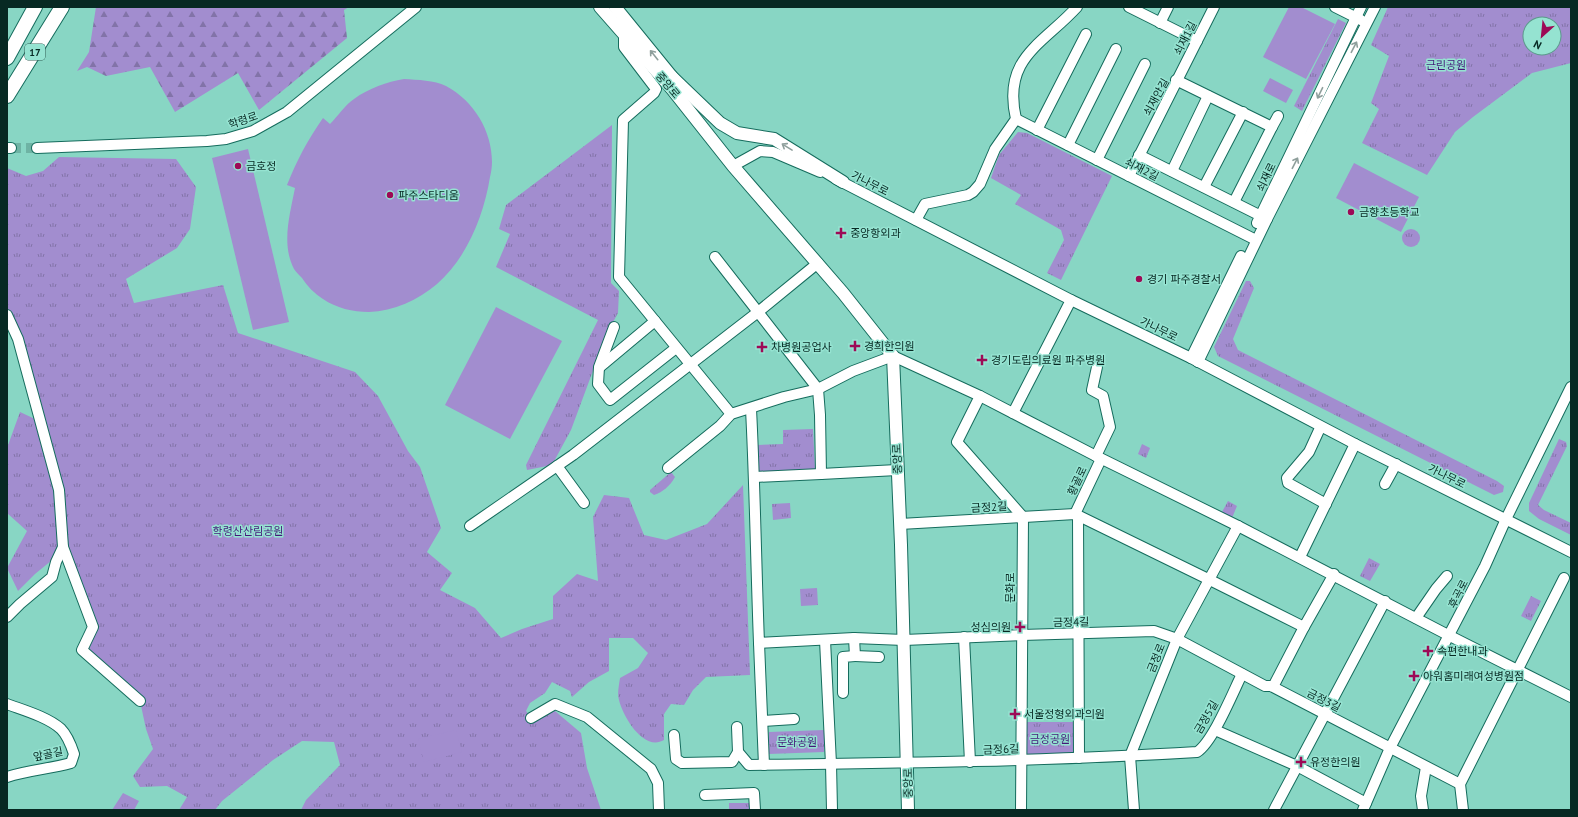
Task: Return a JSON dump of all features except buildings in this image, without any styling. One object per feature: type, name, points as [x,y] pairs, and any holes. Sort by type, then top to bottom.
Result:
[{"type":"highway","name":"17","points":[[7,58],[35,7]]},
{"type":"highway","name":"17","points":[[7,96],[62,7]]},
{"type":"main road","name":"중앙로","points":[[600,7],[672,89],[733,166],[818,263],[893,356],[904,640],[908,810]]},
{"type":"main road","name":"중앙로","points":[[615,7],[723,140],[733,166]]},
{"type":"main road","points":[[671,76],[720,123],[737,133],[774,139],[843,182]]},
{"type":"street","name":"학령로","points":[[37,148],[207,141],[226,139],[253,131],[287,112],[416,7]]},
{"type":"street","points":[[916,220],[925,204],[968,195],[980,184],[995,149],[1016,119],[1014,101],[1016,76],[1019,68],[1032,49],[1063,22],[1077,7]]},
{"type":"street","points":[[1129,7],[1197,41]]},
{"type":"street","points":[[1160,22],[1168,7]]},
{"type":"street","name":"쇠재1길","points":[[1176,80],[1214,7]]},
{"type":"street","points":[[1335,7],[1367,23]]},
{"type":"street","name":"쇠재로","points":[[1264,217],[1361,7]]},
{"type":"street","points":[[1194,360],[1264,217],[1375,7]]},
{"type":"street","points":[[1038,130],[1086,34]]},
{"type":"street","points":[[624,35],[624,47],[656,89],[654,93],[622,120],[619,276],[730,414]]},
{"type":"street","points":[[1068,145],[1116,49]]},
{"type":"street","points":[[1098,160],[1145,64]]},
{"type":"street","name":"쇠재안길","points":[[1128,176],[1176,80],[1272,127]]},
{"type":"street","points":[[1172,171],[1208,96]]},
{"type":"street","points":[[1204,187],[1243,112]]},
{"type":"street","points":[[1234,202],[1278,116]]},
{"type":"street","name":"쇠재2길","points":[[1016,119],[1253,239]]},
{"type":"street","name":"가나무로","points":[[733,166],[760,151],[773,152],[843,182],[1071,300],[1194,360],[1355,444],[1571,552]]},
{"type":"street","points":[[1139,154],[1264,217]]},
{"type":"street","points":[[715,257],[818,389],[821,474]]},
{"type":"street","points":[[470,526],[557,466],[690,365],[818,263]]},
{"type":"street","points":[[1013,414],[1071,300]]},
{"type":"street","points":[[7,315],[18,339],[59,490],[63,547],[93,627],[82,650],[140,701]]},
{"type":"street","points":[[599,367],[655,321]]},
{"type":"street","points":[[614,327],[599,367],[598,384],[610,400],[676,348]]},
{"type":"street","points":[[668,468],[720,426],[730,414],[751,409],[784,397],[818,389],[853,372],[893,356],[980,396],[1098,457],[1334,574],[1517,671],[1571,697]]},
{"type":"street","name":"황골로","points":[[1077,515],[1110,427],[1103,396],[1092,390],[1098,367]]},
{"type":"street","name":"후곡로","points":[[1364,806],[1390,748],[1450,636],[1571,387]]},
{"type":"street","points":[[980,396],[957,442],[1023,517]]},
{"type":"street","points":[[751,409],[755,477],[756,550],[764,764]]},
{"type":"street","points":[[1320,428],[1309,452],[1287,478],[1288,483],[1326,504]]},
{"type":"street","points":[[1300,557],[1355,444]]},
{"type":"street","points":[[1386,484],[1396,464]]},
{"type":"street","points":[[557,466],[584,502]]},
{"type":"street","points":[[755,477],[897,470]]},
{"type":"street","points":[[1077,515],[1079,758]]},
{"type":"street","name":"금정2길","points":[[900,524],[1077,515],[1304,627]]},
{"type":"street","name":"문화로","points":[[1021,810],[1023,517]]},
{"type":"street","name":"금정로","points":[[1134,810],[1130,756],[1177,640],[1238,526]]},
{"type":"street","points":[[7,617],[52,577],[63,547]]},
{"type":"street","points":[[1271,686],[1274,685],[1334,574]]},
{"type":"street","points":[[1416,618],[1447,576]]},
{"type":"street","points":[[1463,810],[1460,784],[1564,578]]},
{"type":"street","points":[[1274,810],[1385,601]]},
{"type":"street","name":"금정4길","points":[[760,643],[854,638],[904,640],[1154,631],[1177,640]]},
{"type":"street","name":"금정6길","points":[[964,637],[970,762]]},
{"type":"street","points":[[854,638],[855,656]]},
{"type":"street","points":[[825,640],[832,764],[832,810]]},
{"type":"street","name":"금정3길","points":[[1177,640],[1265,686],[1271,686],[1460,784]]},
{"type":"street","points":[[843,693],[843,657],[879,657]]},
{"type":"street","name":"금정5길","points":[[1130,756],[1197,752],[1201,750],[1215,730],[1242,674]]},
{"type":"street","name":"앞골길","points":[[7,704],[45,719],[61,729],[74,754],[71,763],[24,772],[7,777]]},
{"type":"street","points":[[531,718],[555,704],[586,717],[651,769],[658,783],[659,810]]},
{"type":"street","points":[[762,721],[794,719]]},
{"type":"street","points":[[674,735],[676,759],[682,764],[732,762],[738,752],[737,727]]},
{"type":"street","points":[[1215,730],[1297,766],[1364,806]]},
{"type":"street","name":"금정6길","points":[[738,752],[749,765],[970,762],[1130,756]]},
{"type":"street","points":[[1423,810],[1421,796],[1426,767]]},
{"type":"street","points":[[705,794],[754,792],[755,810]]},
{"type":"green space","points":[[96,7],[349,7],[344,10],[347,38],[259,110],[238,73],[175,112],[150,67],[106,76],[87,67],[77,71],[89,52]]},
{"type":"green space","points":[[1289,7],[1301,7],[1335,24],[1306,79],[1263,57]]},
{"type":"green space","name":"근린공원","points":[[1388,7],[1571,7],[1571,63],[1532,73],[1473,117],[1455,132],[1427,175],[1362,143],[1379,109],[1371,103],[1389,56],[1371,45]]},
{"type":"green space","points":[[1338,19],[1346,23],[1302,111],[1294,106]]},
{"type":"green space","points":[[1270,78],[1293,90],[1286,103],[1263,91]]},
{"type":"green space","name":"파주스타디움","points":[[404,79],[431,81],[446,86],[456,92],[473,108],[485,128],[491,150],[492,166],[487,191],[479,221],[465,249],[448,273],[430,290],[414,300],[388,309],[369,312],[345,309],[333,305],[317,294],[294,269],[290,259],[287,239],[289,218],[295,188],[287,185],[303,151],[323,118],[330,124],[351,101],[360,95],[378,86]]},
{"type":"green space","points":[[612,125],[611,283],[619,291],[618,313],[607,333],[571,430],[552,465],[527,470],[526,465],[598,320],[496,267],[510,234],[499,229],[506,205]]},
{"type":"green space","points":[[1018,132],[1027,133],[1112,176],[1061,280],[1047,273],[1064,240],[1061,230],[1015,204],[1021,195],[991,178],[999,155]]},
{"type":"green space","points":[[248,149],[289,322],[253,330],[212,158]]},
{"type":"green space","name":"학령산산림공원","points":[[59,157],[176,159],[196,187],[190,229],[177,248],[126,279],[134,303],[223,285],[238,333],[355,372],[378,396],[408,451],[420,467],[441,528],[427,552],[452,573],[440,590],[475,608],[501,638],[522,629],[553,619],[553,596],[577,574],[598,581],[593,517],[604,495],[629,498],[644,535],[666,540],[707,524],[743,485],[750,675],[706,677],[693,690],[684,705],[671,704],[664,714],[664,740],[656,742],[649,741],[636,731],[625,715],[618,698],[620,678],[638,668],[648,653],[633,638],[609,638],[609,671],[589,682],[572,697],[570,691],[552,682],[545,693],[530,703],[526,711],[533,720],[555,711],[581,733],[587,768],[601,810],[301,810],[306,800],[340,765],[334,742],[302,741],[273,760],[222,801],[215,810],[179,810],[187,797],[167,786],[140,787],[133,776],[153,749],[146,729],[140,701],[82,650],[93,627],[62,552],[35,574],[18,591],[7,568],[27,531],[7,513],[7,448],[20,412],[35,419],[7,315],[7,168],[26,176],[43,171]]},
{"type":"green space","points":[[1354,163],[1419,197],[1401,232],[1336,198]]},
{"type":"green space","points":[[1411,229],[1417,232],[1420,238],[1417,244],[1411,247],[1405,244],[1402,238],[1405,232]]},
{"type":"green space","points":[[1246,281],[1250,281],[1254,288],[1233,339],[1238,350],[1497,481],[1504,486],[1503,492],[1494,495],[1218,356],[1214,347]]},
{"type":"green space","points":[[496,307],[562,341],[510,439],[445,405]]},
{"type":"green space","points":[[813,429],[815,469],[758,472],[757,445],[783,444],[783,430]]},
{"type":"green space","points":[[1559,439],[1566,442],[1567,446],[1538,505],[1544,510],[1571,523],[1571,535],[1539,519],[1529,511],[1529,503]]},
{"type":"green space","points":[[1142,444],[1150,448],[1146,458],[1138,454]]},
{"type":"green space","points":[[671,472],[675,477],[669,486],[654,495],[650,492],[650,490]]},
{"type":"green space","points":[[1228,501],[1237,506],[1232,518],[1222,512]]},
{"type":"green space","points":[[790,503],[791,518],[773,520],[772,504]]},
{"type":"green space","points":[[1369,558],[1380,564],[1370,581],[1360,576]]},
{"type":"green space","points":[[817,588],[818,605],[801,606],[800,589]]},
{"type":"green space","points":[[1531,596],[1541,601],[1531,621],[1521,616]]},
{"type":"green space","name":"금정공원","points":[[1023,722],[1077,722],[1077,756],[1024,757]]},
{"type":"green space","points":[[456,730],[462,752],[424,762],[418,739]]},
{"type":"green space","name":"문화공원","points":[[824,730],[824,752],[769,754],[769,732]]},
{"type":"green space","points":[[123,793],[139,801],[134,810],[112,810]]},
{"type":"green space","points":[[729,803],[750,803],[753,810],[729,810]]},
{"type":"tunnel","points":[[11,148],[37,148]]},
{"type":"place","name":"금호정","points":[[238,166]]},
{"type":"place","name":"파주스타디움","points":[[390,195]]},
{"type":"place","name":"금향초등학교","points":[[1351,212]]},
{"type":"place","name":"중앙항외과","points":[[841,233]]},
{"type":"place","name":"경기 파주경찰서","points":[[1139,279]]},
{"type":"place","name":"경희한의원","points":[[855,346]]},
{"type":"place","name":"차병원공업사","points":[[762,347]]},
{"type":"place","name":"경기도립의료원 파주병원","points":[[982,360]]},
{"type":"place","name":"성심의원","points":[[1020,627]]},
{"type":"place","name":"속편한내과","points":[[1428,651]]},
{"type":"place","name":"아워홈미래여성병원점","points":[[1414,676]]},
{"type":"place","name":"서울정형외과의원","points":[[1015,714]]},
{"type":"place","name":"유정한의원","points":[[1301,762]]}]
